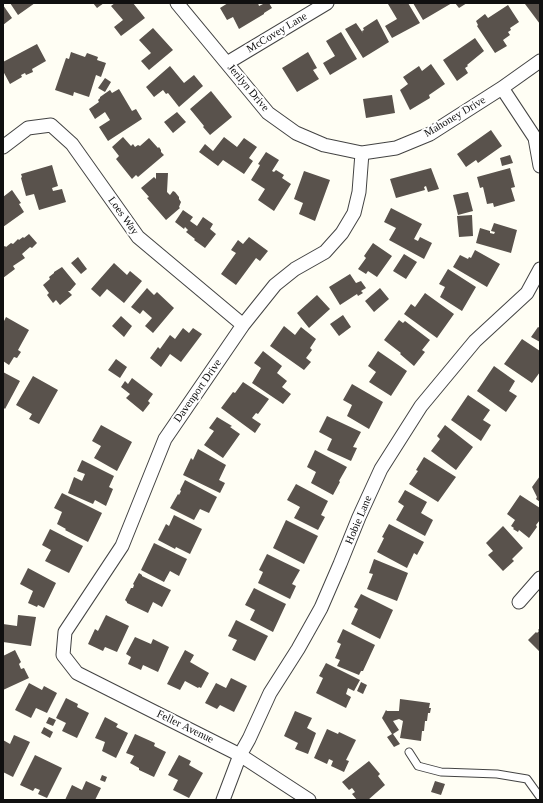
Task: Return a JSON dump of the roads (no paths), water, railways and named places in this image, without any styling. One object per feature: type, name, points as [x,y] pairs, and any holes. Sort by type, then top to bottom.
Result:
[{"type":"street","name":"Jerilyn Drive","points":[[177,3],[268,113],[296,133],[324,145],[362,153]]},
{"type":"street","name":"McCovey Lane","points":[[227,63],[328,3]]},
{"type":"street","name":"Mahoney Drive","points":[[362,153],[396,148],[430,134],[502,88],[540,61]]},
{"type":"street","points":[[502,88],[535,138],[540,166]]},
{"type":"street","name":"Loes Way","points":[[3,146],[28,128],[51,125],[72,144],[138,237],[243,325]]},
{"type":"street","name":"Davenport Drive","points":[[63,655],[65,632],[122,546],[165,439],[243,325],[275,285],[295,269],[325,252],[342,233],[354,213],[360,192],[362,153]]},
{"type":"street","name":"Hobie Lane","points":[[223,800],[240,755],[270,694],[321,608],[381,469],[421,406],[475,341],[527,293],[540,269]]},
{"type":"street","points":[[518,602],[540,578]]},
{"type":"street","name":"Feller Avenue","points":[[63,655],[77,673],[240,755],[309,800]]},
{"type":"lane","points":[[409,752],[418,766],[441,772],[497,774],[527,779],[540,797]]}]
